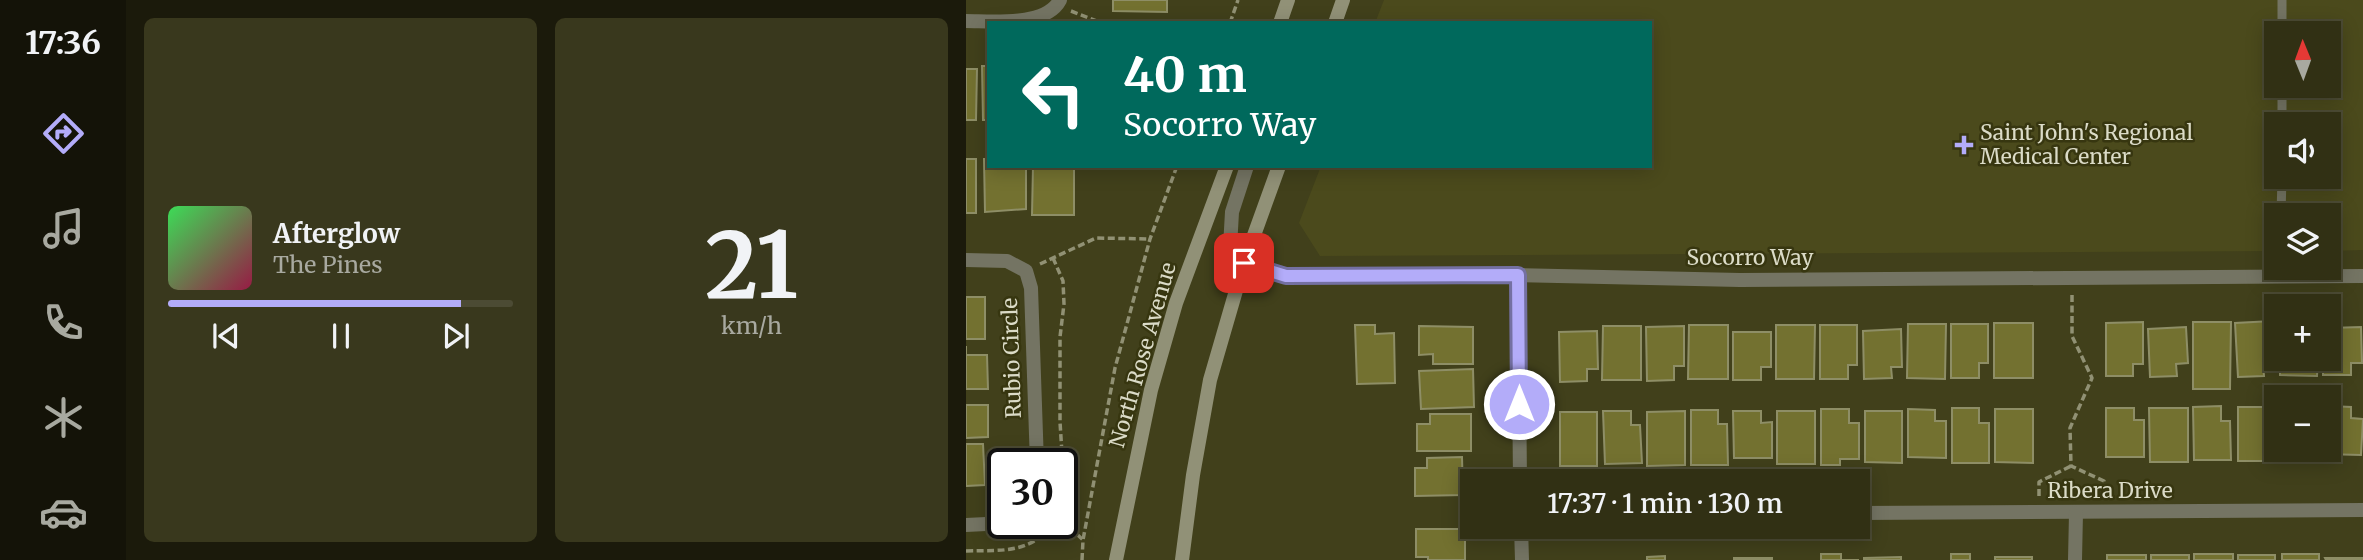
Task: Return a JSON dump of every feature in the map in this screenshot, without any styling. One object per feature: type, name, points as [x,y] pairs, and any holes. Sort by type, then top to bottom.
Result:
[{"type":"main road","points":[[1281,21],[1288,0]]},
{"type":"main road","points":[[1336,21],[1343,0]]},
{"type":"main road","name":"North Rose Avenue","points":[[1115,560],[1151,390],[1176,303],[1226,168]]},
{"type":"main road","points":[[1182,560],[1193,475],[1210,380],[1244,263],[1278,168]]},
{"type":"street","points":[[1021,21],[1044,14],[1058,3]]},
{"type":"street","points":[[966,22],[987,22]]},
{"type":"street","points":[[1244,263],[1230,247],[1229,233],[1232,212],[1246,168]]},
{"type":"street","name":"Rubio Circle","points":[[966,260],[1007,261],[1026,271],[1031,288],[1036,448]]},
{"type":"street","name":"Socorro Way","points":[[1244,263],[1286,276],[1518,275],[1740,280],[2264,272]]},
{"type":"street","points":[[1518,275],[1520,469]]},
{"type":"street","name":"Socorro Way","points":[[2341,275],[2363,276]]},
{"type":"street","name":"Ribera Drive","points":[[1870,513],[2363,510]]},
{"type":"street","points":[[2075,560],[2076,513]]},
{"type":"street","points":[[966,525],[987,524]]},
{"type":"street","points":[[1521,539],[1522,560]]},
{"type":"lane","points":[[2282,0],[2282,21]]},
{"type":"path","points":[[1231,21],[1238,0]]},
{"type":"path","points":[[1058,3],[1097,21]]},
{"type":"path","points":[[1082,560],[1083,540],[1115,368],[1150,239],[1176,168]]},
{"type":"path","points":[[1026,271],[1096,239],[1150,239]]},
{"type":"path","points":[[1053,258],[1063,281],[1064,304],[1060,337],[1062,448]]},
{"type":"path","points":[[2071,277],[2073,336],[2092,378],[2070,428],[2071,466]]},
{"type":"path","points":[[2071,466],[2104,481],[2107,513]]},
{"type":"path","points":[[2039,513],[2039,482],[2071,466]]},
{"type":"path","points":[[1078,535],[1083,540]]},
{"type":"path","points":[[966,551],[1014,550],[1040,539]]},
{"type":"shaded area","name":"Saint John's Regional Medical Center","points":[[1384,0],[2363,0],[2363,250],[2341,251],[2341,203],[2264,203],[2264,251],[1320,256],[1299,223],[1320,168],[1652,168],[1652,21],[1376,21]]},
{"type":"building","points":[[1113,0],[1167,0],[1167,12],[1113,11]]},
{"type":"building","points":[[982,66],[987,66],[987,120],[983,120]]},
{"type":"building","points":[[966,69],[977,69],[976,120],[966,120]]},
{"type":"building","points":[[966,159],[976,159],[976,213],[966,213]]},
{"type":"building","points":[[984,159],[987,159],[987,168],[1026,168],[1026,209],[985,212]]},
{"type":"building","points":[[1033,168],[1074,168],[1074,215],[1032,215]]},
{"type":"building","points":[[966,297],[985,297],[985,339],[966,339]]},
{"type":"building","points":[[2264,321],[2264,376],[2238,377],[2235,323]]},
{"type":"building","points":[[2143,322],[2143,364],[2133,364],[2133,376],[2106,376],[2106,323]]},
{"type":"building","points":[[2193,322],[2231,322],[2230,389],[2193,389]]},
{"type":"building","points":[[1994,323],[2033,323],[2033,378],[1994,378]]},
{"type":"building","points":[[1908,324],[1946,324],[1945,379],[1907,378]]},
{"type":"building","points":[[1951,324],[1988,324],[1988,363],[1979,363],[1979,378],[1951,378]]},
{"type":"building","points":[[1355,325],[1375,325],[1375,334],[1394,333],[1395,383],[1357,384]]},
{"type":"building","points":[[1689,325],[1728,325],[1728,379],[1688,379]]},
{"type":"building","points":[[1776,325],[1815,325],[1814,379],[1776,379]]},
{"type":"building","points":[[1820,325],[1857,325],[1857,365],[1848,365],[1848,379],[1820,379]]},
{"type":"building","points":[[1419,326],[1473,327],[1473,364],[1433,364],[1433,354],[1419,355]]},
{"type":"building","points":[[1603,326],[1641,326],[1641,380],[1602,380]]},
{"type":"building","points":[[1684,326],[1684,366],[1674,366],[1674,380],[1647,381],[1646,327]]},
{"type":"building","points":[[2186,327],[2188,363],[2176,364],[2177,376],[2150,377],[2148,329]]},
{"type":"building","points":[[2361,327],[2362,363],[2351,363],[2351,375],[2323,375],[2323,371],[2341,371],[2341,328]]},
{"type":"building","points":[[1901,329],[1902,367],[1891,367],[1892,378],[1864,379],[1863,331]]},
{"type":"building","points":[[1597,331],[1598,369],[1587,369],[1587,381],[1560,382],[1559,332]]},
{"type":"building","points":[[1733,332],[1771,332],[1771,367],[1761,367],[1761,380],[1733,380]]},
{"type":"building","points":[[966,355],[987,355],[988,389],[966,389]]},
{"type":"building","points":[[1473,369],[1474,407],[1421,409],[1419,371]]},
{"type":"building","points":[[2280,371],[2317,371],[2317,376],[2280,375]]},
{"type":"building","points":[[966,405],[988,405],[988,437],[966,438]]},
{"type":"building","points":[[2221,406],[2221,421],[2230,421],[2231,460],[2194,460],[2193,407]]},
{"type":"building","points":[[2238,407],[2264,407],[2264,461],[2238,461]]},
{"type":"building","points":[[2341,407],[2351,407],[2351,418],[2363,419],[2361,455],[2341,454]]},
{"type":"building","points":[[1952,408],[1979,408],[1979,423],[1989,423],[1989,463],[1952,463]]},
{"type":"building","points":[[2106,408],[2134,408],[2134,420],[2144,420],[2144,457],[2106,457]]},
{"type":"building","points":[[2149,408],[2188,408],[2188,462],[2150,462]]},
{"type":"building","points":[[1821,409],[1849,409],[1849,423],[1859,423],[1859,459],[1840,459],[1840,465],[1821,465]]},
{"type":"building","points":[[1908,409],[1935,410],[1935,421],[1946,421],[1946,458],[1908,457]]},
{"type":"building","points":[[1995,409],[2033,409],[2033,463],[1995,462]]},
{"type":"building","points":[[1691,410],[1718,410],[1718,424],[1727,424],[1728,465],[1691,465]]},
{"type":"building","points":[[1603,411],[1631,411],[1631,425],[1640,425],[1642,463],[1605,464]]},
{"type":"building","points":[[1685,411],[1685,465],[1647,466],[1647,412]]},
{"type":"building","points":[[1733,411],[1761,411],[1761,423],[1772,422],[1772,458],[1734,458]]},
{"type":"building","points":[[1777,411],[1815,411],[1815,464],[1777,464]]},
{"type":"building","points":[[1865,411],[1902,411],[1902,463],[1865,462]]},
{"type":"building","points":[[1560,412],[1597,412],[1597,466],[1560,466]]},
{"type":"building","points":[[1430,414],[1471,414],[1471,451],[1417,451],[1417,424],[1430,424]]},
{"type":"building","points":[[966,444],[983,444],[985,485],[966,486]]},
{"type":"building","points":[[1462,457],[1460,495],[1415,496],[1415,468],[1427,468],[1427,458]]},
{"type":"building","points":[[1416,529],[1460,529],[1460,539],[1465,539],[1465,560],[1428,560],[1428,557],[1416,557]]},
{"type":"building","points":[[1821,554],[1841,554],[1841,560],[1821,560]]},
{"type":"building","points":[[1951,554],[1970,554],[1970,560],[1951,560]]},
{"type":"building","points":[[2194,554],[2233,554],[2233,560],[2194,560]]},
{"type":"building","points":[[2282,554],[2319,554],[2319,560],[2282,560]]},
{"type":"building","points":[[2107,555],[2146,555],[2146,560],[2107,560]]},
{"type":"building","points":[[2151,555],[2189,555],[2189,560],[2151,560]]},
{"type":"building","points":[[2238,555],[2275,555],[2275,560],[2238,560]]},
{"type":"building","points":[[1665,556],[1665,560],[1647,560],[1647,557]]},
{"type":"building","points":[[1901,557],[1901,560],[1864,560],[1864,558]]},
{"type":"building","points":[[1995,557],[2032,557],[2032,560],[1995,560]]},
{"type":"building","points":[[1772,558],[1772,560],[1734,560]]},
{"type":"building","points":[[2325,558],[2363,558],[2363,560],[2326,560]]},
{"type":"place","name":"Saint John's Regional Medical Center","points":[[1964,145]]},
{"type":"route","points":[[1244,263],[1286,276],[1518,275],[1519,404]]}]
